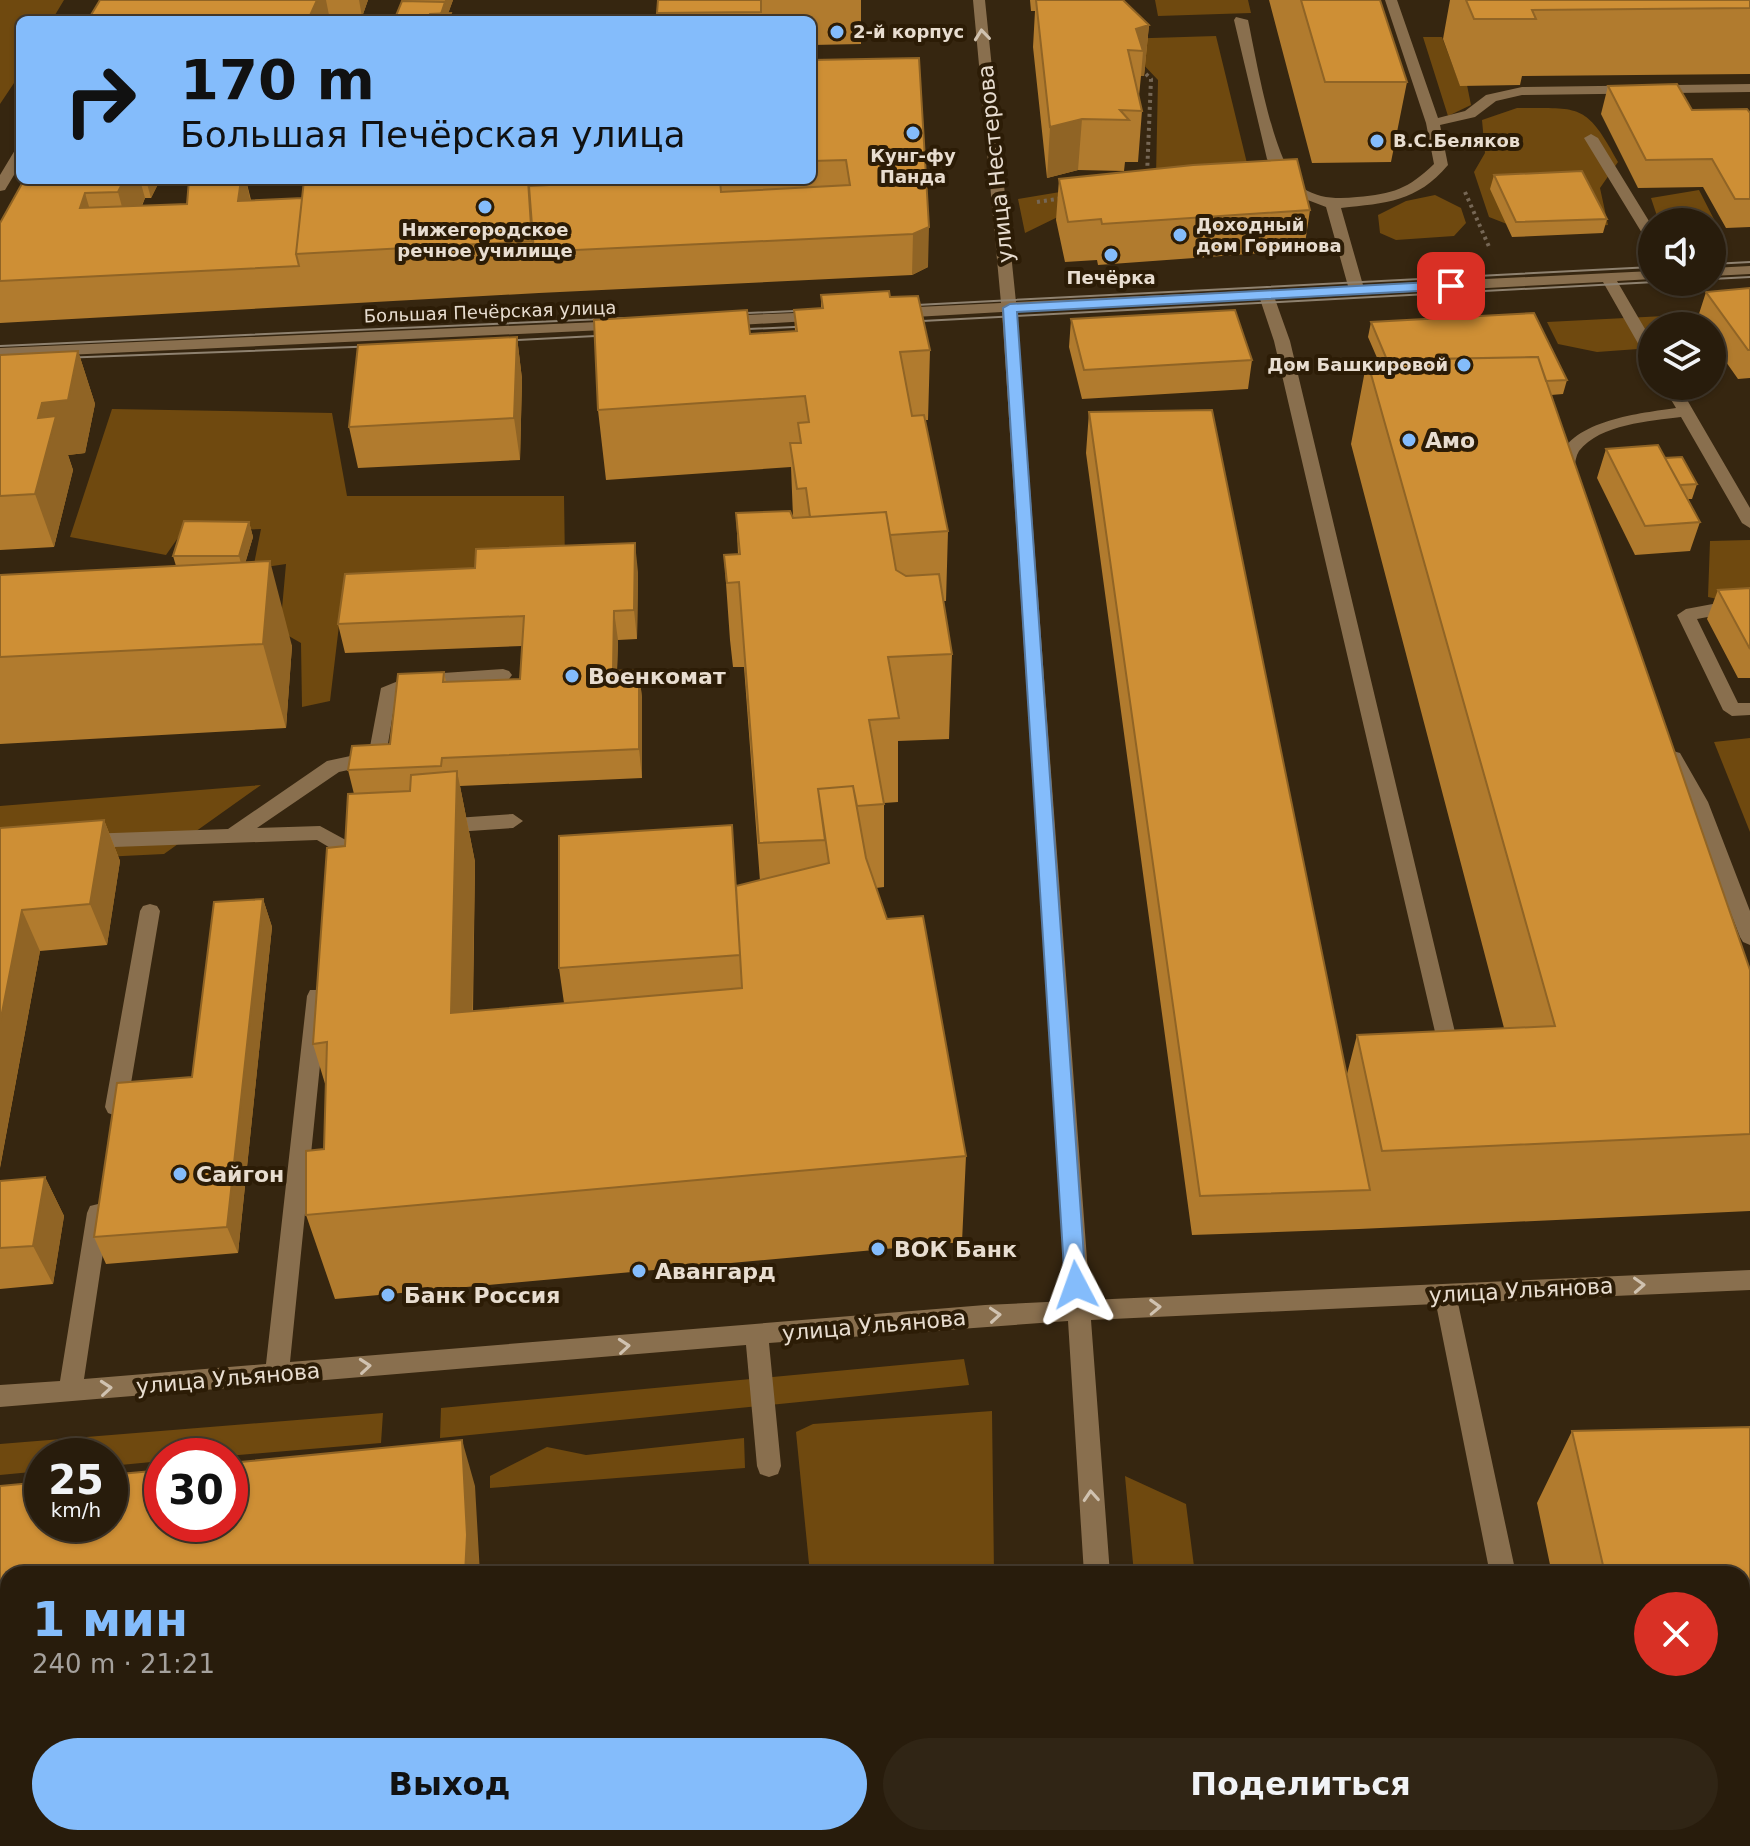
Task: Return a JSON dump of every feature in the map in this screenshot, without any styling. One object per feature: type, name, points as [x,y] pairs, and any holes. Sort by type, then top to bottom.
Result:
[{"type":"street","name":"улица Нестерова","points":[[979,0],[1010,308],[1096,1566]]},
{"type":"street","points":[[1241,20],[1274,159],[1297,191],[1333,204],[1386,199],[1417,188],[1441,165],[1433,123],[1391,0]]},
{"type":"street","points":[[1433,123],[1470,114],[1481,102],[1522,91],[1750,88]]},
{"type":"street","points":[[1591,138],[1638,215]]},
{"type":"street","points":[[0,187],[16,160]]},
{"type":"street","points":[[1333,204],[1357,290]]},
{"type":"street","points":[[1726,271],[1750,270]]},
{"type":"street","points":[[883,314],[1638,276]]},
{"type":"street","points":[[1608,278],[1638,330]]},
{"type":"street","points":[[1266,295],[1282,341],[1449,1049]]},
{"type":"street","points":[[710,322],[836,316]]},
{"type":"street","name":"Большая Печёрская улица","points":[[0,353],[631,326]]},
{"type":"street","points":[[1679,400],[1750,523]]},
{"type":"street","points":[[1572,494],[1566,479],[1567,457],[1582,439],[1624,421],[1685,412]]},
{"type":"street","points":[[1750,603],[1686,615],[1732,710],[1750,709]]},
{"type":"street","points":[[233,835],[334,766],[378,757],[387,692],[413,681],[503,675]]},
{"type":"street","points":[[1665,738],[1676,767],[1698,802],[1750,937]]},
{"type":"street","points":[[426,828],[513,821]]},
{"type":"street","points":[[62,842],[320,833],[365,853],[346,881]]},
{"type":"street","points":[[113,1124],[150,911]]},
{"type":"street","points":[[277,1373],[319,980]]},
{"type":"street","points":[[70,1391],[102,1185]]},
{"type":"street","name":"улица Ульянова","points":[[0,1396],[1077,1310],[1750,1280]]},
{"type":"street","points":[[1445,1294],[1501,1566]]},
{"type":"street","points":[[757,1335],[769,1466]]},
{"type":"path","points":[[1141,69],[1151,79],[1144,183]]},
{"type":"path","points":[[1441,165],[1459,179],[1491,252]]},
{"type":"path","points":[[1028,204],[1072,196]]},
{"type":"shaded area","points":[[0,0],[64,0],[54,16],[16,16],[16,80],[0,104]]},
{"type":"shaded area","points":[[1155,0],[1248,0],[1251,13],[1158,16]]},
{"type":"shaded area","points":[[1216,36],[1254,192],[1066,213],[1025,233],[1018,199],[1156,176],[1158,80],[1119,39]]},
{"type":"shaded area","points":[[1423,37],[1442,37],[1460,85],[1467,85],[1471,105],[1448,116]]},
{"type":"shaded area","points":[[1517,108],[1569,110],[1580,113],[1598,129],[1618,162],[1600,188],[1608,225],[1527,232],[1489,217],[1474,172],[1485,153],[1482,120]]},
{"type":"shaded area","points":[[1699,190],[1708,208],[1654,208],[1651,198]]},
{"type":"shaded area","points":[[1435,195],[1461,208],[1466,223],[1454,236],[1396,240],[1380,233],[1378,215],[1406,201]]},
{"type":"shaded area","points":[[1638,317],[1638,349],[1597,352],[1558,344],[1547,322]]},
{"type":"shaded area","points":[[112,409],[332,413],[347,496],[564,496],[565,564],[343,592],[330,701],[302,707],[301,643],[280,631],[286,564],[253,569],[261,529],[182,532],[166,555],[70,537]]},
{"type":"shaded area","points":[[1750,540],[1750,606],[1708,597],[1710,541]]},
{"type":"shaded area","points":[[1750,738],[1750,832],[1714,742]]},
{"type":"shaded area","points":[[261,785],[164,854],[0,862],[0,806]]},
{"type":"shaded area","points":[[964,1359],[969,1385],[440,1438],[441,1408]]},
{"type":"shaded area","points":[[992,1411],[994,1566],[809,1566],[796,1432],[813,1424]]},
{"type":"shaded area","points":[[383,1413],[381,1443],[248,1454],[248,1438],[144,1438],[144,1463],[128,1464],[128,1438],[74,1438]]},
{"type":"shaded area","points":[[744,1438],[745,1468],[490,1488],[490,1476],[547,1447],[586,1455]]},
{"type":"shaded area","points":[[24,1442],[24,1473],[0,1475],[0,1444]]},
{"type":"shaded area","points":[[1125,1476],[1186,1504],[1194,1566],[1133,1566]]},
{"type":"building","points":[[100,0],[317,0],[310,16],[90,16]]},
{"type":"building","points":[[658,0],[761,0],[761,12],[657,13]]},
{"type":"building","points":[[1036,0],[1123,0],[1149,25],[1136,29],[1143,51],[1128,50],[1142,111],[1120,110],[1129,120],[1082,119],[1050,127]]},
{"type":"building","points":[[1301,0],[1380,0],[1407,82],[1325,82]]},
{"type":"building","points":[[1466,0],[1750,0],[1750,8],[1532,10],[1536,19],[1474,19]]},
{"type":"building","points":[[402,1],[445,2],[441,14],[396,16]]},
{"type":"building","points":[[451,13],[450,16],[430,14]]},
{"type":"building","points":[[919,58],[929,227],[913,234],[534,252],[529,186],[720,184],[721,192],[850,185],[846,160],[816,161],[816,60]]},
{"type":"building","points":[[1677,84],[1692,110],[1747,109],[1750,113],[1750,199],[1735,199],[1712,159],[1646,160],[1608,86]]},
{"type":"building","points":[[1297,159],[1310,210],[1102,224],[1101,219],[1068,222],[1059,179],[1193,165]]},
{"type":"building","points":[[1582,171],[1607,219],[1516,222],[1494,175]]},
{"type":"building","points":[[22,184],[122,184],[118,192],[85,193],[80,208],[187,204],[189,184],[240,184],[238,201],[302,198],[296,254],[299,266],[0,281],[0,223]]},
{"type":"building","points":[[304,184],[528,184],[532,241],[296,254]]},
{"type":"building","points":[[1750,288],[1750,350],[1726,320],[1726,312],[1720,312],[1709,296],[1726,296],[1726,290]]},
{"type":"building","points":[[889,291],[890,297],[918,296],[930,350],[900,352],[912,416],[924,415],[948,531],[890,535],[886,512],[810,517],[806,488],[797,489],[790,443],[801,443],[798,423],[809,422],[805,396],[598,410],[594,320],[747,310],[750,334],[797,331],[794,310],[823,308],[821,295]]},
{"type":"building","points":[[1235,310],[1252,360],[1084,370],[1071,319]]},
{"type":"building","points":[[1534,313],[1567,380],[1546,381],[1538,357],[1387,360],[1371,322]]},
{"type":"building","points":[[517,337],[514,418],[349,427],[358,345]]},
{"type":"building","points":[[78,351],[68,400],[42,403],[38,418],[56,416],[35,494],[0,496],[0,355]]},
{"type":"building","points":[[1538,357],[1750,970],[1750,1134],[1382,1151],[1357,1035],[1555,1026],[1367,360]]},
{"type":"building","points":[[1212,410],[1370,1190],[1200,1196],[1089,412]]},
{"type":"building","points":[[1658,445],[1700,522],[1645,526],[1606,449]]},
{"type":"building","points":[[1682,457],[1697,484],[1680,485],[1665,458]]},
{"type":"building","points":[[790,511],[793,518],[886,512],[896,570],[906,576],[939,574],[952,654],[888,657],[899,718],[869,720],[884,804],[857,806],[853,786],[818,789],[825,840],[759,843],[739,582],[727,583],[724,555],[740,554],[736,513]]},
{"type":"building","points":[[184,521],[249,522],[239,556],[173,556]]},
{"type":"building","name":"Военкомат","points":[[635,543],[634,610],[614,611],[613,671],[639,670],[639,749],[442,758],[441,766],[348,770],[352,746],[390,744],[398,674],[444,672],[443,682],[520,679],[524,616],[338,624],[345,574],[475,568],[476,549]]},
{"type":"building","points":[[270,561],[263,644],[0,657],[0,575]]},
{"type":"building","points":[[1750,588],[1750,649],[1718,590]]},
{"type":"building","points":[[457,771],[451,1013],[742,988],[736,886],[829,863],[818,789],[853,786],[866,858],[887,919],[923,916],[966,1156],[306,1215],[306,1151],[324,1149],[327,1042],[313,1044],[327,848],[345,846],[348,794],[410,791],[411,775]]},
{"type":"building","points":[[104,820],[90,904],[22,910],[0,1023],[0,828]]},
{"type":"building","points":[[732,825],[740,955],[559,968],[559,836]]},
{"type":"building","points":[[263,899],[227,1227],[94,1237],[117,1083],[192,1077],[214,902]]},
{"type":"building","points":[[45,1177],[33,1246],[0,1248],[0,1181]]},
{"type":"building","points":[[1750,1427],[1750,1566],[1603,1566],[1572,1431]]},
{"type":"building","points":[[462,1440],[467,1535],[465,1566],[0,1566],[0,1486],[24,1484],[24,1542],[128,1542],[128,1473],[144,1472],[144,1542],[248,1542],[248,1461]]},
{"type":"tram line","points":[[1726,263],[1750,262]]},
{"type":"tram line","points":[[897,306],[1638,268]]},
{"type":"tram line","points":[[1726,278],[1750,277]]},
{"type":"tram line","points":[[903,322],[1638,283]]},
{"type":"tram line","points":[[725,314],[817,310]]},
{"type":"tram line","points":[[0,346],[625,318]]},
{"type":"tram line","points":[[727,330],[815,326]]},
{"type":"tram line","points":[[496,341],[615,335]]},
{"type":"tram line","points":[[60,358],[380,346]]},
{"type":"place","name":"2-й корпус","points":[[837,32]]},
{"type":"place","name":"Кунг-фу Панда","points":[[913,133]]},
{"type":"place","name":"В.С.Беляков","points":[[1377,141]]},
{"type":"place","name":"Нижегородское речное училище","points":[[485,207]]},
{"type":"place","name":"Доходный дом Горинова","points":[[1180,235]]},
{"type":"place","name":"Печёрка","points":[[1111,255]]},
{"type":"place","name":"Дом Башкировой","points":[[1464,365]]},
{"type":"place","name":"Амо","points":[[1409,440]]},
{"type":"place","name":"Военкомат","points":[[572,676]]},
{"type":"place","name":"Сайгон","points":[[180,1174]]},
{"type":"place","name":"ВОК Банк","points":[[878,1249]]},
{"type":"place","name":"Авангард","points":[[639,1271]]},
{"type":"place","name":"Банк Россия","points":[[388,1295]]},
{"type":"route","points":[[1076,1285],[1010,308],[1451,286]]}]
